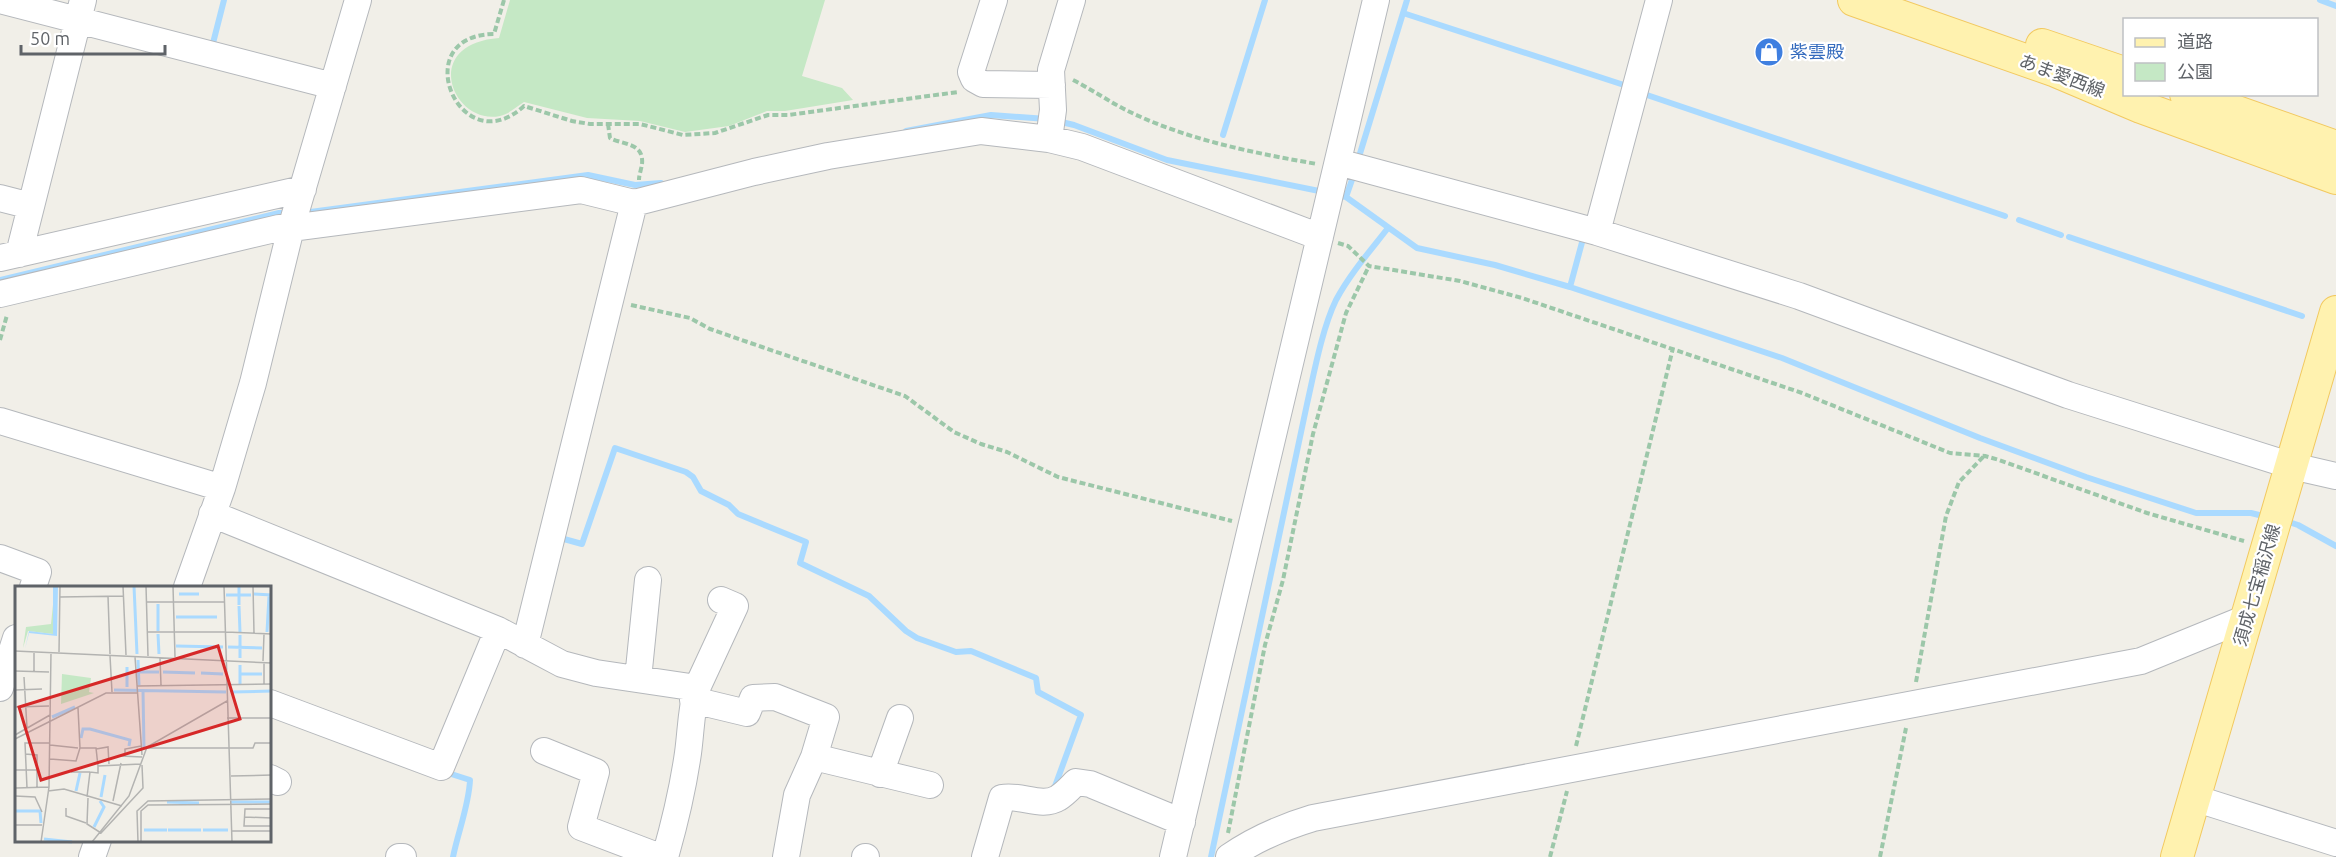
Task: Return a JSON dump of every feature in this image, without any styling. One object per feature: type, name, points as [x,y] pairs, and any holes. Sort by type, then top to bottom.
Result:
[{"type":"main road","name":"あま愛西線","points":[[1854,0],[2056,71],[2141,108],[2336,178]]},
{"type":"main road","name":"あま愛西線","points":[[1913,0],[2123,73]]},
{"type":"main road","points":[[2192,96],[2336,147]]},
{"type":"main road","name":"須成七宝稲沢線","points":[[2177,857],[2249,617],[2336,312]]},
{"type":"street","points":[[0,0],[80,10],[333,86]]},
{"type":"street","points":[[187,586],[222,488],[253,383],[297,211],[358,0]]},
{"type":"street","points":[[993,0],[971,72],[974,80],[983,84],[1051,77]]},
{"type":"street","points":[[1050,126],[1051,77],[1072,0]]},
{"type":"street","points":[[1173,857],[1376,0]]},
{"type":"street","points":[[1590,230],[1659,0]]},
{"type":"street","points":[[80,10],[31,206],[13,256],[14,289],[279,228],[297,211]]},
{"type":"street","points":[[13,256],[297,211],[582,190],[634,203],[754,172],[828,156],[981,131],[1050,126],[1082,147],[1320,237]]},
{"type":"street","points":[[1334,178],[1590,230],[1799,296],[2288,478],[2336,476]]},
{"type":"street","points":[[0,198],[31,206]]},
{"type":"street","points":[[525,645],[634,203]]},
{"type":"street","points":[[0,422],[222,488]]},
{"type":"street","points":[[213,514],[498,630],[562,664],[596,673],[638,679],[695,694],[747,713],[753,698],[775,697],[826,717],[814,757],[797,795],[786,857]]},
{"type":"street","points":[[0,558],[38,572],[33,586]]},
{"type":"street","points":[[638,679],[648,580]]},
{"type":"street","points":[[665,857],[680,802],[695,694],[735,606],[721,600]]},
{"type":"street","points":[[1228,848],[1243,847],[1281,828],[1312,818],[2141,661],[2249,617]]},
{"type":"street","points":[[272,704],[441,767],[498,630]]},
{"type":"street","points":[[0,688],[9,651]]},
{"type":"street","points":[[879,774],[900,718]]},
{"type":"street","points":[[544,751],[596,772],[581,827],[660,857]]},
{"type":"street","points":[[814,757],[930,785]]},
{"type":"street","points":[[985,857],[1002,798],[1045,801],[1057,799],[1076,782],[1090,784],[1182,822]]},
{"type":"street","points":[[2194,798],[2336,843]]},
{"type":"street","points":[[92,857],[97,842]]},
{"type":"path","points":[[504,0],[494,34],[481,34],[461,44],[452,55],[447,77],[448,89],[460,108],[492,122],[505,119],[524,106],[573,121],[640,124],[683,135],[715,133],[768,115],[788,116],[966,91]]},
{"type":"path","points":[[1051,77],[1080,84],[1130,112],[1162,125],[1334,178]]},
{"type":"path","points":[[608,124],[610,138],[635,147],[640,152],[642,158],[639,175]]},
{"type":"path","points":[[1357,255],[1369,265],[1460,281],[1522,298],[1673,348],[1802,393],[1950,453],[1985,456],[2147,513],[2269,542]]},
{"type":"path","points":[[1228,848],[1264,645],[1283,580],[1313,434],[1346,313],[1369,265]]},
{"type":"path","points":[[609,301],[690,318],[710,329],[905,396],[954,432],[1007,452],[1058,477],[1251,526]]},
{"type":"path","points":[[1550,857],[1673,348]]},
{"type":"path","points":[[1880,857],[1912,704],[1946,516],[1959,482],[1985,456]]},
{"type":"green space","points":[[510,0],[825,0],[802,76],[842,88],[853,100],[785,111],[767,111],[729,126],[685,132],[640,121],[587,118],[524,102],[503,115],[483,116],[469,109],[458,97],[452,83],[452,68],[459,54],[474,43],[499,38]]},
{"type":"waterway","points":[[212,47],[224,0]]},
{"type":"waterway","points":[[1223,135],[1265,0]]},
{"type":"waterway","points":[[1358,160],[1407,0]]},
{"type":"waterway","points":[[2320,0],[2336,6]]},
{"type":"waterway","points":[[1403,13],[1624,85]]},
{"type":"waterway","points":[[1644,94],[2005,216]]},
{"type":"waterway","points":[[906,131],[991,115],[1047,119]]},
{"type":"waterway","points":[[1057,121],[1074,125],[1167,160],[1324,192]]},
{"type":"waterway","points":[[1346,197],[1354,174]]},
{"type":"waterway","points":[[303,213],[588,175],[635,185],[661,183]]},
{"type":"waterway","points":[[1337,195],[1346,197],[1417,248],[1495,265],[1570,287],[1782,358],[1980,438],[2086,477],[2196,513],[2251,513],[2267,517]]},
{"type":"waterway","points":[[0,280],[279,213],[290,213]]},
{"type":"waterway","points":[[2019,220],[2061,235]]},
{"type":"waterway","points":[[1211,857],[1323,337],[1336,300],[1360,263],[1388,228]]},
{"type":"waterway","points":[[1570,287],[1584,235]]},
{"type":"waterway","points":[[2069,237],[2302,316]]},
{"type":"waterway","points":[[564,539],[582,544],[615,448],[686,472],[693,477],[701,491],[729,505],[738,514],[806,542],[800,563],[869,596],[906,631],[917,638],[956,652],[971,651],[1036,678],[1038,692],[1081,715],[1054,789]]},
{"type":"waterway","points":[[2286,521],[2336,546]]},
{"type":"waterway","points":[[449,770],[448,773],[470,780],[466,809],[453,857]]},
{"type":"place","name":"紫雲殿","points":[[1769,52]]}]
